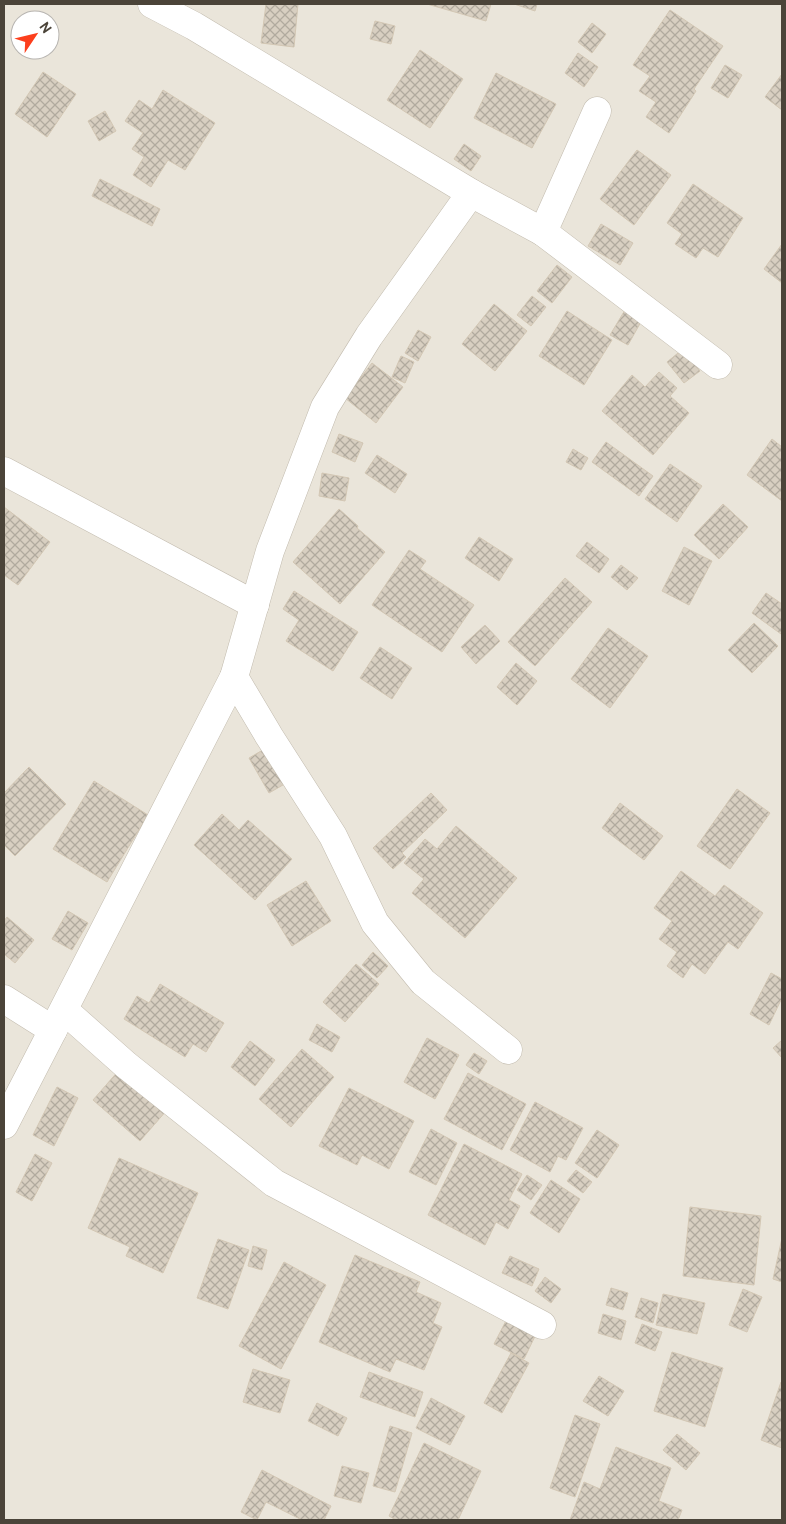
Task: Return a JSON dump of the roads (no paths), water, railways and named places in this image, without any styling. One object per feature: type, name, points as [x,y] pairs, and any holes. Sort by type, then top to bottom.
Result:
[{"type":"street","points":[[152,4],[188,15],[471,193],[543,232],[718,365]]},
{"type":"street","points":[[543,232],[597,111]]},
{"type":"street","points":[[4,1125],[234,677],[270,551],[325,407],[369,336],[471,193]]},
{"type":"street","points":[[4,471],[255,605]]},
{"type":"street","points":[[234,677],[333,836],[375,923],[423,982],[508,1050]]},
{"type":"street","points":[[4,998],[59,1020],[126,1065],[274,1182],[542,1325]]}]
